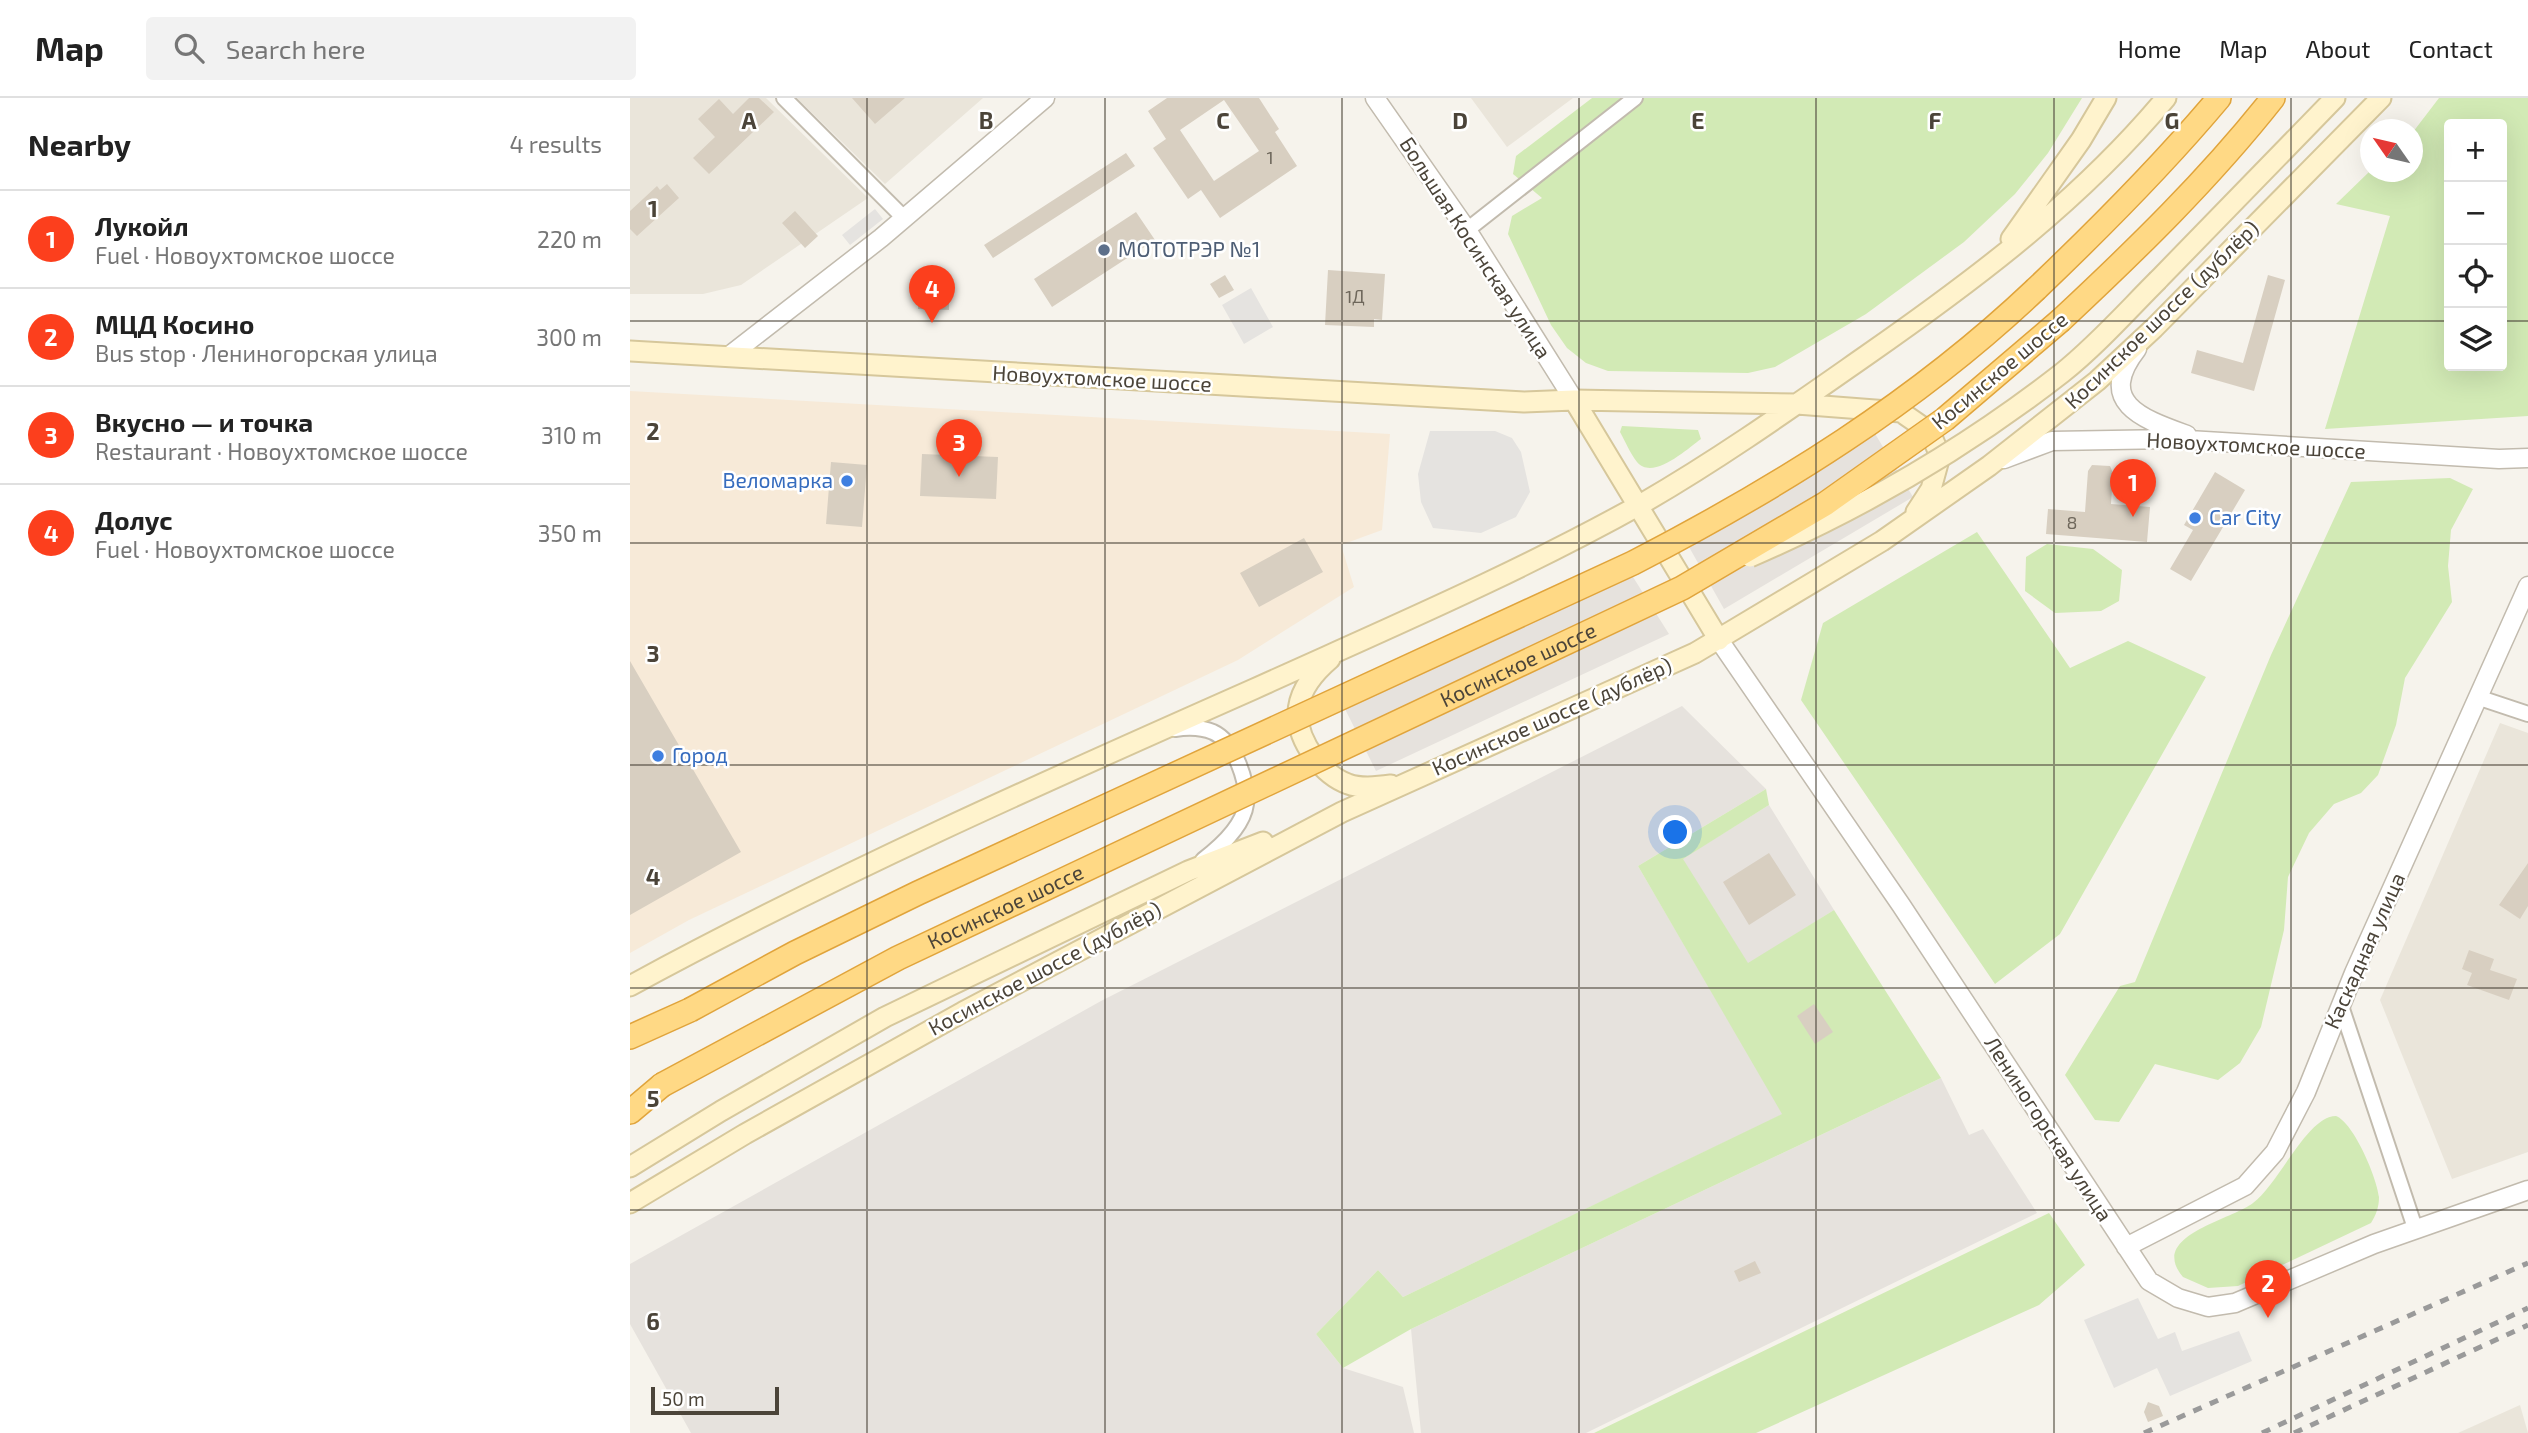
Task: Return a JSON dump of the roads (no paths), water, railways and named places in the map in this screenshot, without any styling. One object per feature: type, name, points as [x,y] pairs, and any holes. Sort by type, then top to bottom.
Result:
[{"type":"highway","name":"Косинское шоссе","points":[[630,1037],[690,1010],[795,953],[918,893],[1621,569],[1741,507],[1836,447],[1924,383],[2036,289],[2111,217],[2182,142],[2219,98]]},
{"type":"highway","name":"Косинское шоссе","points":[[630,1112],[662,1086],[898,958],[1682,587],[1825,504],[1934,427],[2061,320],[2131,255],[2197,187],[2273,98]]},
{"type":"main road","points":[[1992,265],[2081,140],[2106,98]]},
{"type":"main road","points":[[630,986],[716,940],[1161,730],[1345,648],[1589,532],[1640,504],[1797,404],[1992,265],[2101,170],[2166,98]]},
{"type":"main road","points":[[1682,587],[1819,527],[1958,446],[2063,372],[2115,323],[2335,98]]},
{"type":"main road","name":"Косинское шоссе (дублёр)","points":[[630,1203],[745,1134],[963,1012],[1342,812],[1647,676],[1719,640],[1910,522],[2080,396],[2154,328],[2381,98]]},
{"type":"main road","name":"Новоухтомское шоссе","points":[[630,351],[1499,401],[1797,404],[1901,412],[1930,432],[1940,456],[1931,489],[1910,522]]},
{"type":"main road","points":[[1574,400],[1640,504],[1719,640]]},
{"type":"main road","points":[[1345,648],[1311,677],[1300,699],[1296,718],[1304,743],[1323,769],[1348,784],[1373,788],[1401,784]]},
{"type":"main road","points":[[630,1167],[721,1111],[885,1017],[1188,872],[1342,812]]},
{"type":"street","points":[[784,98],[904,218]]},
{"type":"street","points":[[729,356],[904,218],[1045,98]]},
{"type":"street","name":"Большая Косинская улица","points":[[1375,98],[1466,230],[1574,400]]},
{"type":"street","points":[[1466,230],[1635,98]]},
{"type":"street","points":[[2154,328],[2125,368],[2121,382],[2124,401],[2138,415],[2200,440]]},
{"type":"street","name":"Новоухтомское шоссе","points":[[1989,466],[2052,441],[2200,440],[2499,459],[2528,458]]},
{"type":"street","name":"Каскадная улица","points":[[2126,1247],[2234,1193],[2256,1177],[2275,1152],[2292,1121],[2528,586]]},
{"type":"street","name":"Лениногорская улица","points":[[1719,640],[1901,905],[2149,1281],[2178,1298],[2208,1307],[2244,1299],[2415,1228],[2528,1190]]},
{"type":"street","points":[[2480,698],[2528,714]]},
{"type":"street","points":[[1161,730],[1191,727],[1215,733],[1233,752],[1241,772],[1246,805],[1234,830],[1217,850],[1188,872]]},
{"type":"street","points":[[2341,1006],[2415,1228]]},
{"type":"railway","points":[[2144,1433],[2528,1263]]},
{"type":"railway","points":[[2262,1433],[2528,1308]]},
{"type":"railway","points":[[2294,1433],[2528,1325]]},
{"type":"place","name":"МОТОТРЭР №1","points":[[1104,250]]},
{"type":"place","name":"Долус","points":[[932,323]]},
{"type":"place","name":"Вкусно — и точка","points":[[959,477]]},
{"type":"place","name":"Веломарка","points":[[847,481]]},
{"type":"place","name":"Лукойл","points":[[2133,517]]},
{"type":"place","name":"Car City","points":[[2195,518]]},
{"type":"place","name":"Город","points":[[658,756]]},
{"type":"place","name":"МЦД Косино","points":[[2268,1318]]}]
